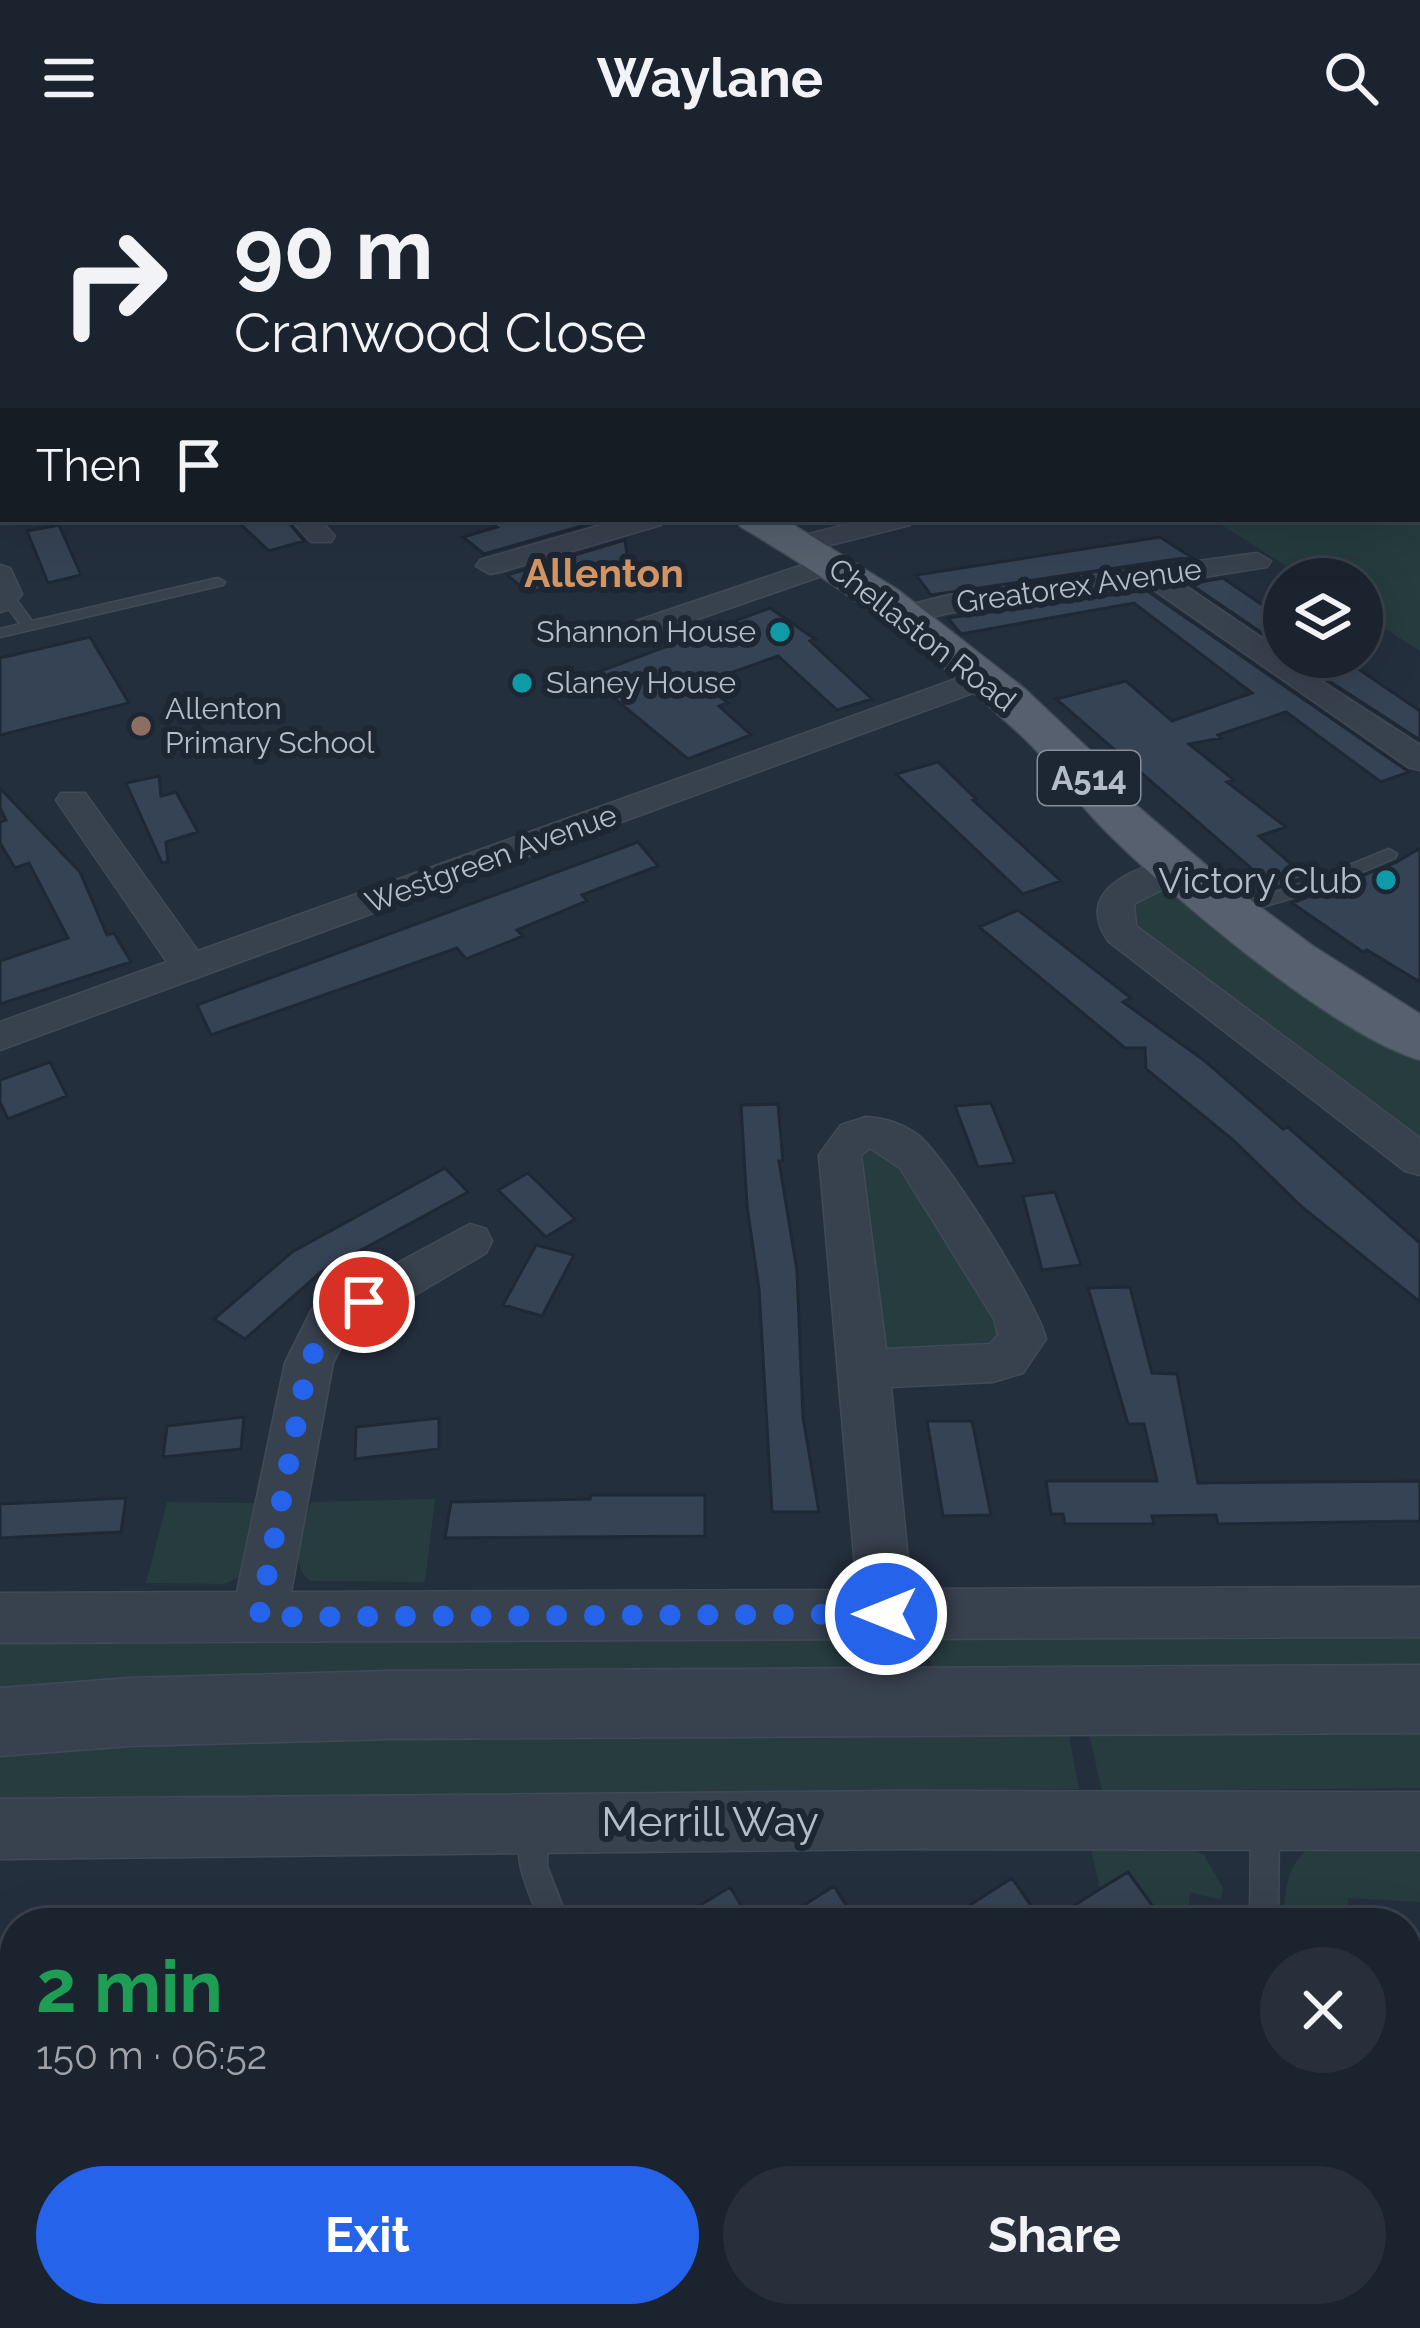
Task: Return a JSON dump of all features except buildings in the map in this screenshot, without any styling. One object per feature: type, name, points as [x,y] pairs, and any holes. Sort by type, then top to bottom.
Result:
[{"type":"main road","name":"Chellaston Road","points":[[760,522],[817,553],[981,679],[1052,740],[1082,769],[1103,800],[1178,868],[1292,958],[1420,1040]]},
{"type":"street","points":[[490,566],[642,522]]},
{"type":"street","points":[[641,629],[893,522]]},
{"type":"street","name":"Greatorex Avenue","points":[[903,616],[949,604],[1257,561]]},
{"type":"street","points":[[1154,578],[1420,760]]},
{"type":"street","name":"Westgreen Avenue","points":[[0,1037],[981,679]]},
{"type":"street","points":[[74,800],[191,968]]},
{"type":"street","points":[[1178,868],[1117,896],[1111,907],[1112,920],[1121,933],[1420,1160]]},
{"type":"street","points":[[866,1369],[1006,1359],[1022,1339],[1022,1328],[915,1157],[901,1141],[881,1132],[854,1138],[840,1155],[846,1238],[866,1369],[889,1704]]},
{"type":"street","points":[[259,1617],[308,1364],[321,1332],[329,1322],[470,1241]]},
{"type":"street","points":[[0,1618],[1420,1612]]},
{"type":"street","points":[[0,1722],[130,1712],[389,1705],[1420,1699]]},
{"type":"street","name":"Merrill Way","points":[[0,1829],[534,1822],[1420,1821]]},
{"type":"lane","points":[[0,633],[218,582]]},
{"type":"lane","points":[[3,593],[29,626]]},
{"type":"lane","points":[[1233,911],[1316,885],[1389,854]]},
{"type":"lane","points":[[534,1822],[533,1866],[550,1908]]},
{"type":"lane","points":[[1264,1908],[1265,1822]]},
{"type":"green space","points":[[1217,522],[1420,522],[1420,651],[1383,627],[1383,558],[1274,558]]},
{"type":"green space","points":[[1165,889],[1181,893],[1420,1057],[1420,1147],[1127,927],[1127,904]]},
{"type":"green space","points":[[861,1145],[891,1145],[1005,1330],[991,1345],[894,1352],[881,1347],[855,1168]]},
{"type":"green space","points":[[435,1499],[425,1582],[310,1581],[303,1573],[299,1544],[311,1502]]},
{"type":"green space","points":[[167,1502],[267,1503],[245,1575],[224,1584],[146,1583]]},
{"type":"green space","points":[[1420,1631],[1420,1681],[934,1671],[926,1649],[928,1638]]},
{"type":"green space","points":[[860,1636],[868,1665],[856,1669],[272,1673],[0,1692],[0,1642]]},
{"type":"green space","points":[[1066,1719],[1079,1789],[34,1800],[0,1805],[0,1745]]},
{"type":"green space","points":[[1086,1720],[1420,1721],[1420,1788],[1102,1791]]},
{"type":"green space","points":[[1420,1841],[1420,1902],[1348,1898],[1348,1908],[1284,1908],[1293,1867],[1317,1843]]},
{"type":"green space","points":[[1090,1845],[1182,1845],[1204,1855],[1223,1888],[1221,1900],[1190,1892],[1188,1908],[1154,1908],[1128,1872],[1100,1889]]},
{"type":"place","name":"Shannon House","points":[[780,632]]},
{"type":"place","name":"Slaney House","points":[[522,683]]},
{"type":"place","name":"Allenton Primary School","points":[[141,726]]},
{"type":"place","name":"Victory Club","points":[[1386,880]]},
{"type":"district","name":"Allenton","points":[[604,573]]},
{"type":"route","points":[[364,1302],[329,1322],[308,1364],[259,1617],[886,1614]]}]
